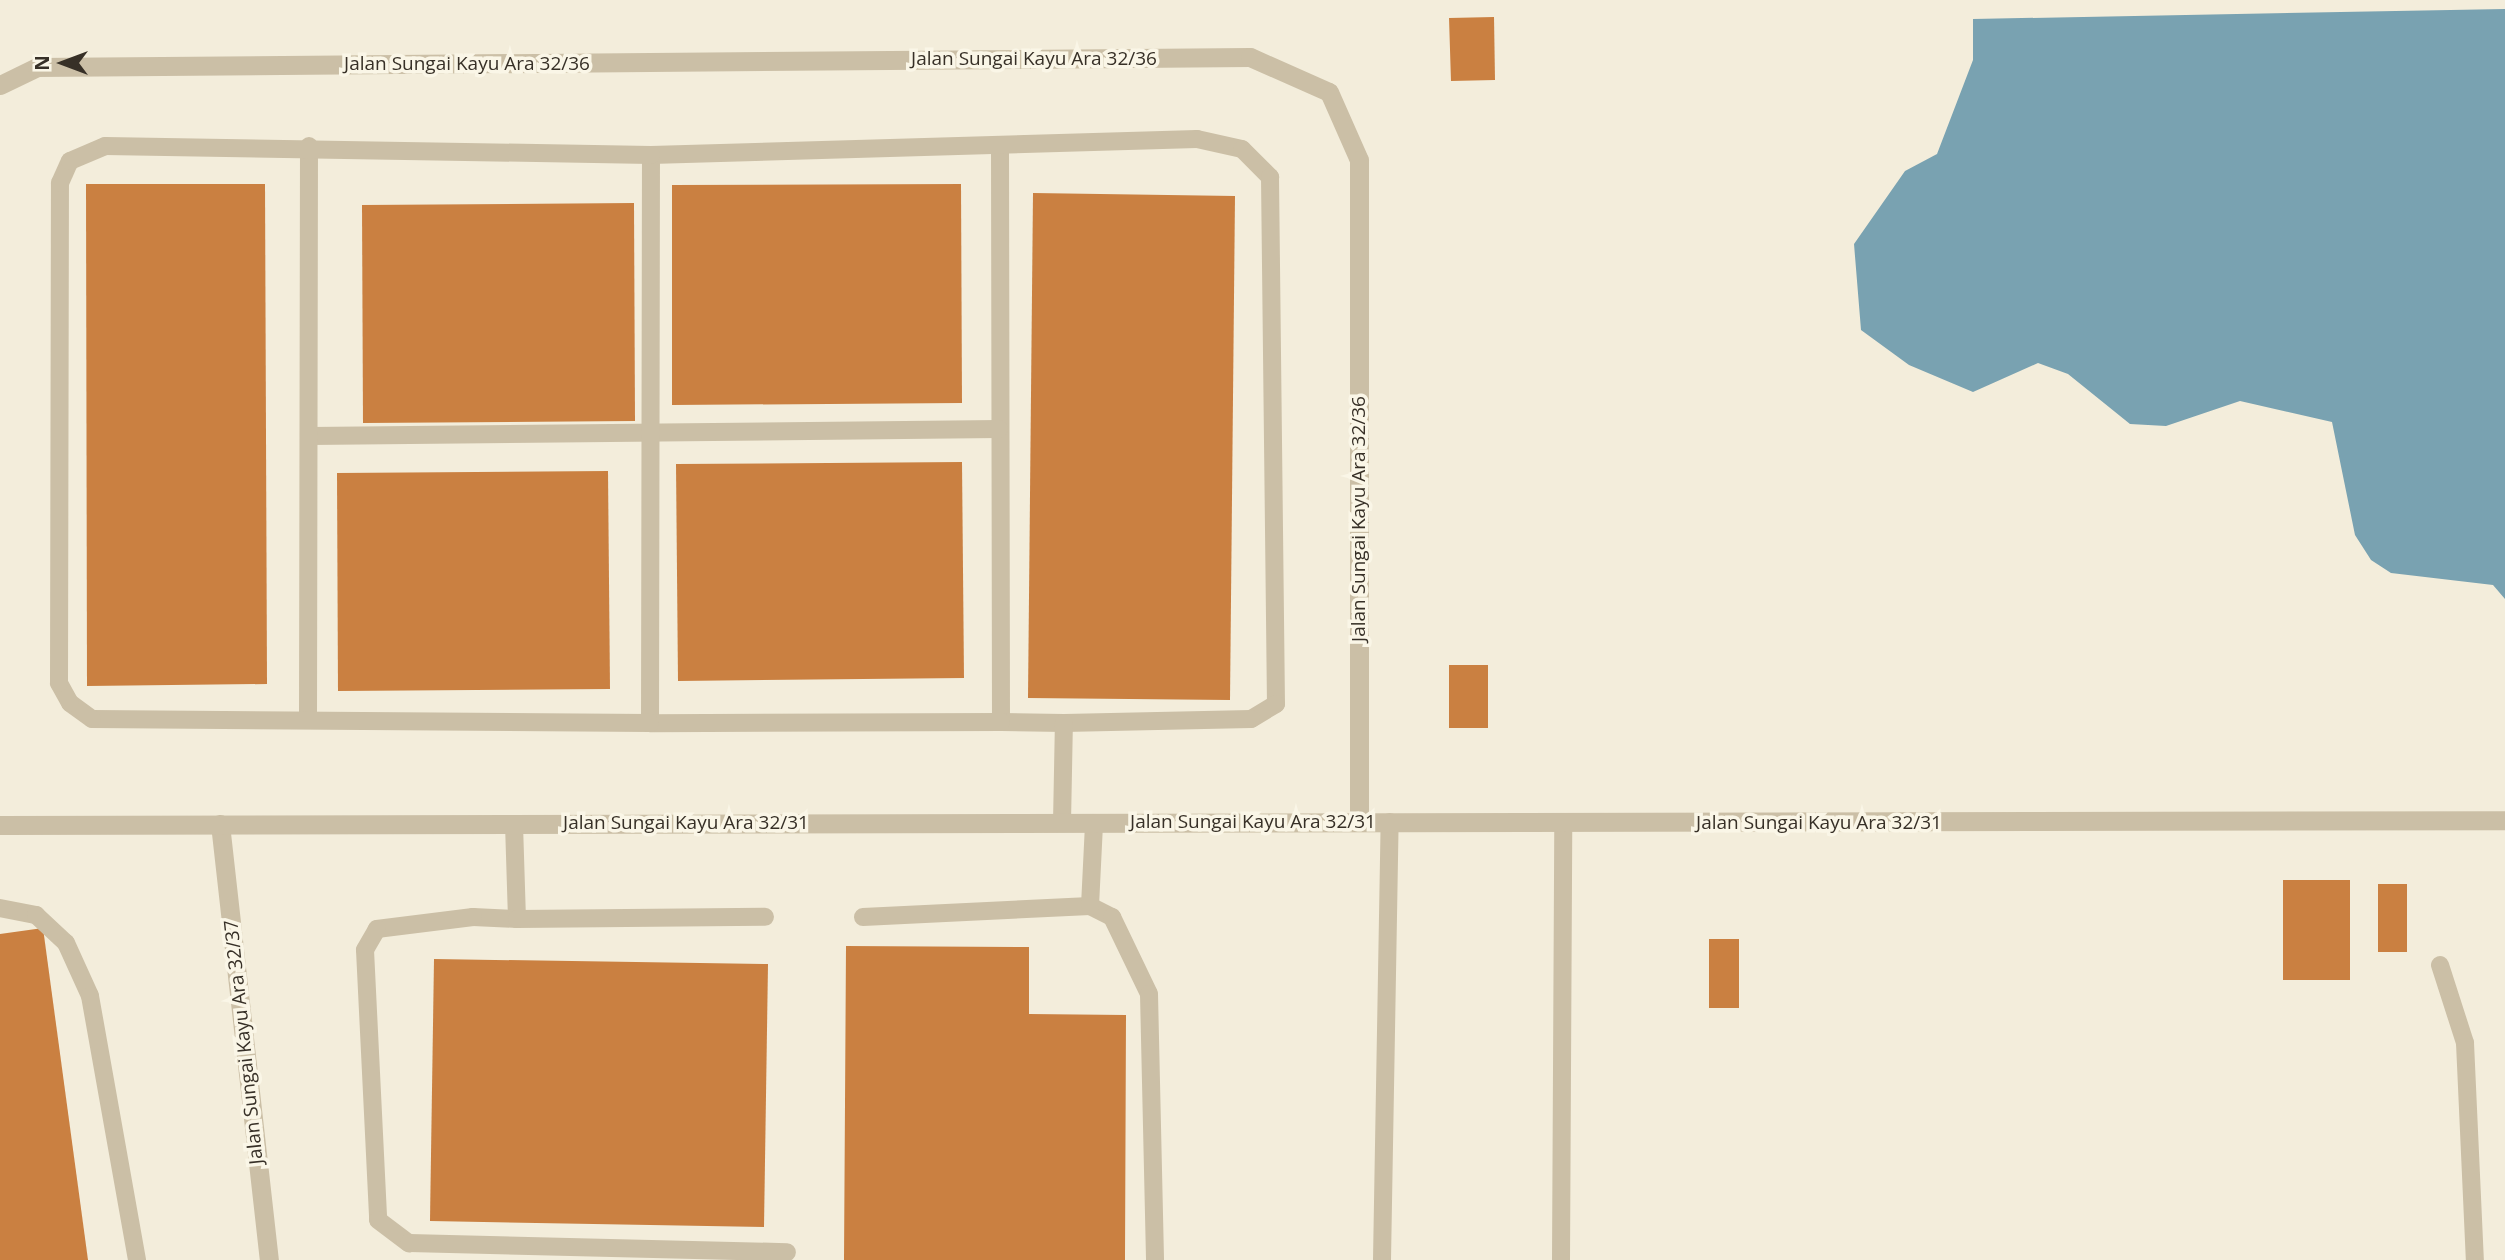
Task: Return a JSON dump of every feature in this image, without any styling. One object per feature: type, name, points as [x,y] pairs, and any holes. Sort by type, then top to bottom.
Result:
[{"type":"street","name":"Jalan Sungai Kayu Ara 32/36","points":[[0,86],[37,67],[1250,57],[1329,92],[1359,160],[1359,822]]},
{"type":"street","name":"Jalan Sungai Kayu Ara 32/31","points":[[0,825],[1062,822],[1563,824],[2505,820]]},
{"type":"street","name":"Jalan Sungai Kayu Ara 32/37","points":[[220,824],[269,1260]]},
{"type":"lane","points":[[1197,139],[1242,149],[1269,177],[1276,704],[1251,719],[1065,723],[650,723],[92,719],[70,703],[59,683],[59,669],[60,183],[70,161],[105,146],[309,146],[651,155],[1000,145],[1197,139]]},
{"type":"lane","points":[[1000,145],[1001,722]]},
{"type":"lane","points":[[308,719],[309,146]]},
{"type":"lane","points":[[650,723],[654,435],[651,155]]},
{"type":"lane","points":[[310,436],[654,435],[999,429]]},
{"type":"lane","points":[[1062,822],[1065,723]]},
{"type":"lane","points":[[1090,906],[1094,822]]},
{"type":"lane","points":[[1382,1260],[1390,822]]},
{"type":"lane","points":[[514,824],[517,919]]},
{"type":"lane","points":[[1561,1260],[1563,824]]},
{"type":"lane","points":[[863,917],[1090,906],[1112,917],[1149,994],[1155,1260]]},
{"type":"lane","points":[[0,908],[36,915],[66,943],[90,996],[137,1260]]},
{"type":"lane","points":[[765,917],[473,917],[377,929],[365,950],[378,1220],[409,1243],[787,1252]]},
{"type":"lane","points":[[2440,965],[2465,1043],[2475,1260]]},
{"type":"water","points":[[2505,9],[2505,599],[2493,585],[2391,573],[2371,560],[2355,535],[2332,422],[2240,401],[2166,426],[2130,424],[2068,374],[2038,363],[1973,392],[1909,365],[1861,330],[1854,244],[1905,171],[1937,154],[1973,60],[1973,19]]},
{"type":"building","points":[[1494,17],[1495,80],[1451,81],[1449,18]]},
{"type":"building","points":[[86,184],[265,184],[267,684],[87,686]]},
{"type":"building","points":[[961,184],[962,403],[672,405],[672,185]]},
{"type":"building","points":[[1033,193],[1235,196],[1230,700],[1028,698]]},
{"type":"building","points":[[634,203],[635,421],[363,423],[362,205]]},
{"type":"building","points":[[962,462],[964,678],[678,681],[676,464]]},
{"type":"building","points":[[608,471],[610,689],[338,691],[337,473]]},
{"type":"building","points":[[1449,665],[1488,665],[1488,728],[1449,728]]},
{"type":"building","points":[[2283,880],[2350,880],[2350,980],[2283,980]]},
{"type":"building","points":[[2378,884],[2407,884],[2407,952],[2378,952]]},
{"type":"building","points":[[43,928],[88,1260],[0,1260],[0,934]]},
{"type":"building","points":[[1709,939],[1739,939],[1739,1008],[1709,1008]]},
{"type":"building","points":[[846,946],[1029,947],[1029,1014],[1126,1015],[1125,1260],[844,1260]]},
{"type":"building","points":[[434,959],[768,964],[764,1227],[430,1221]]}]
